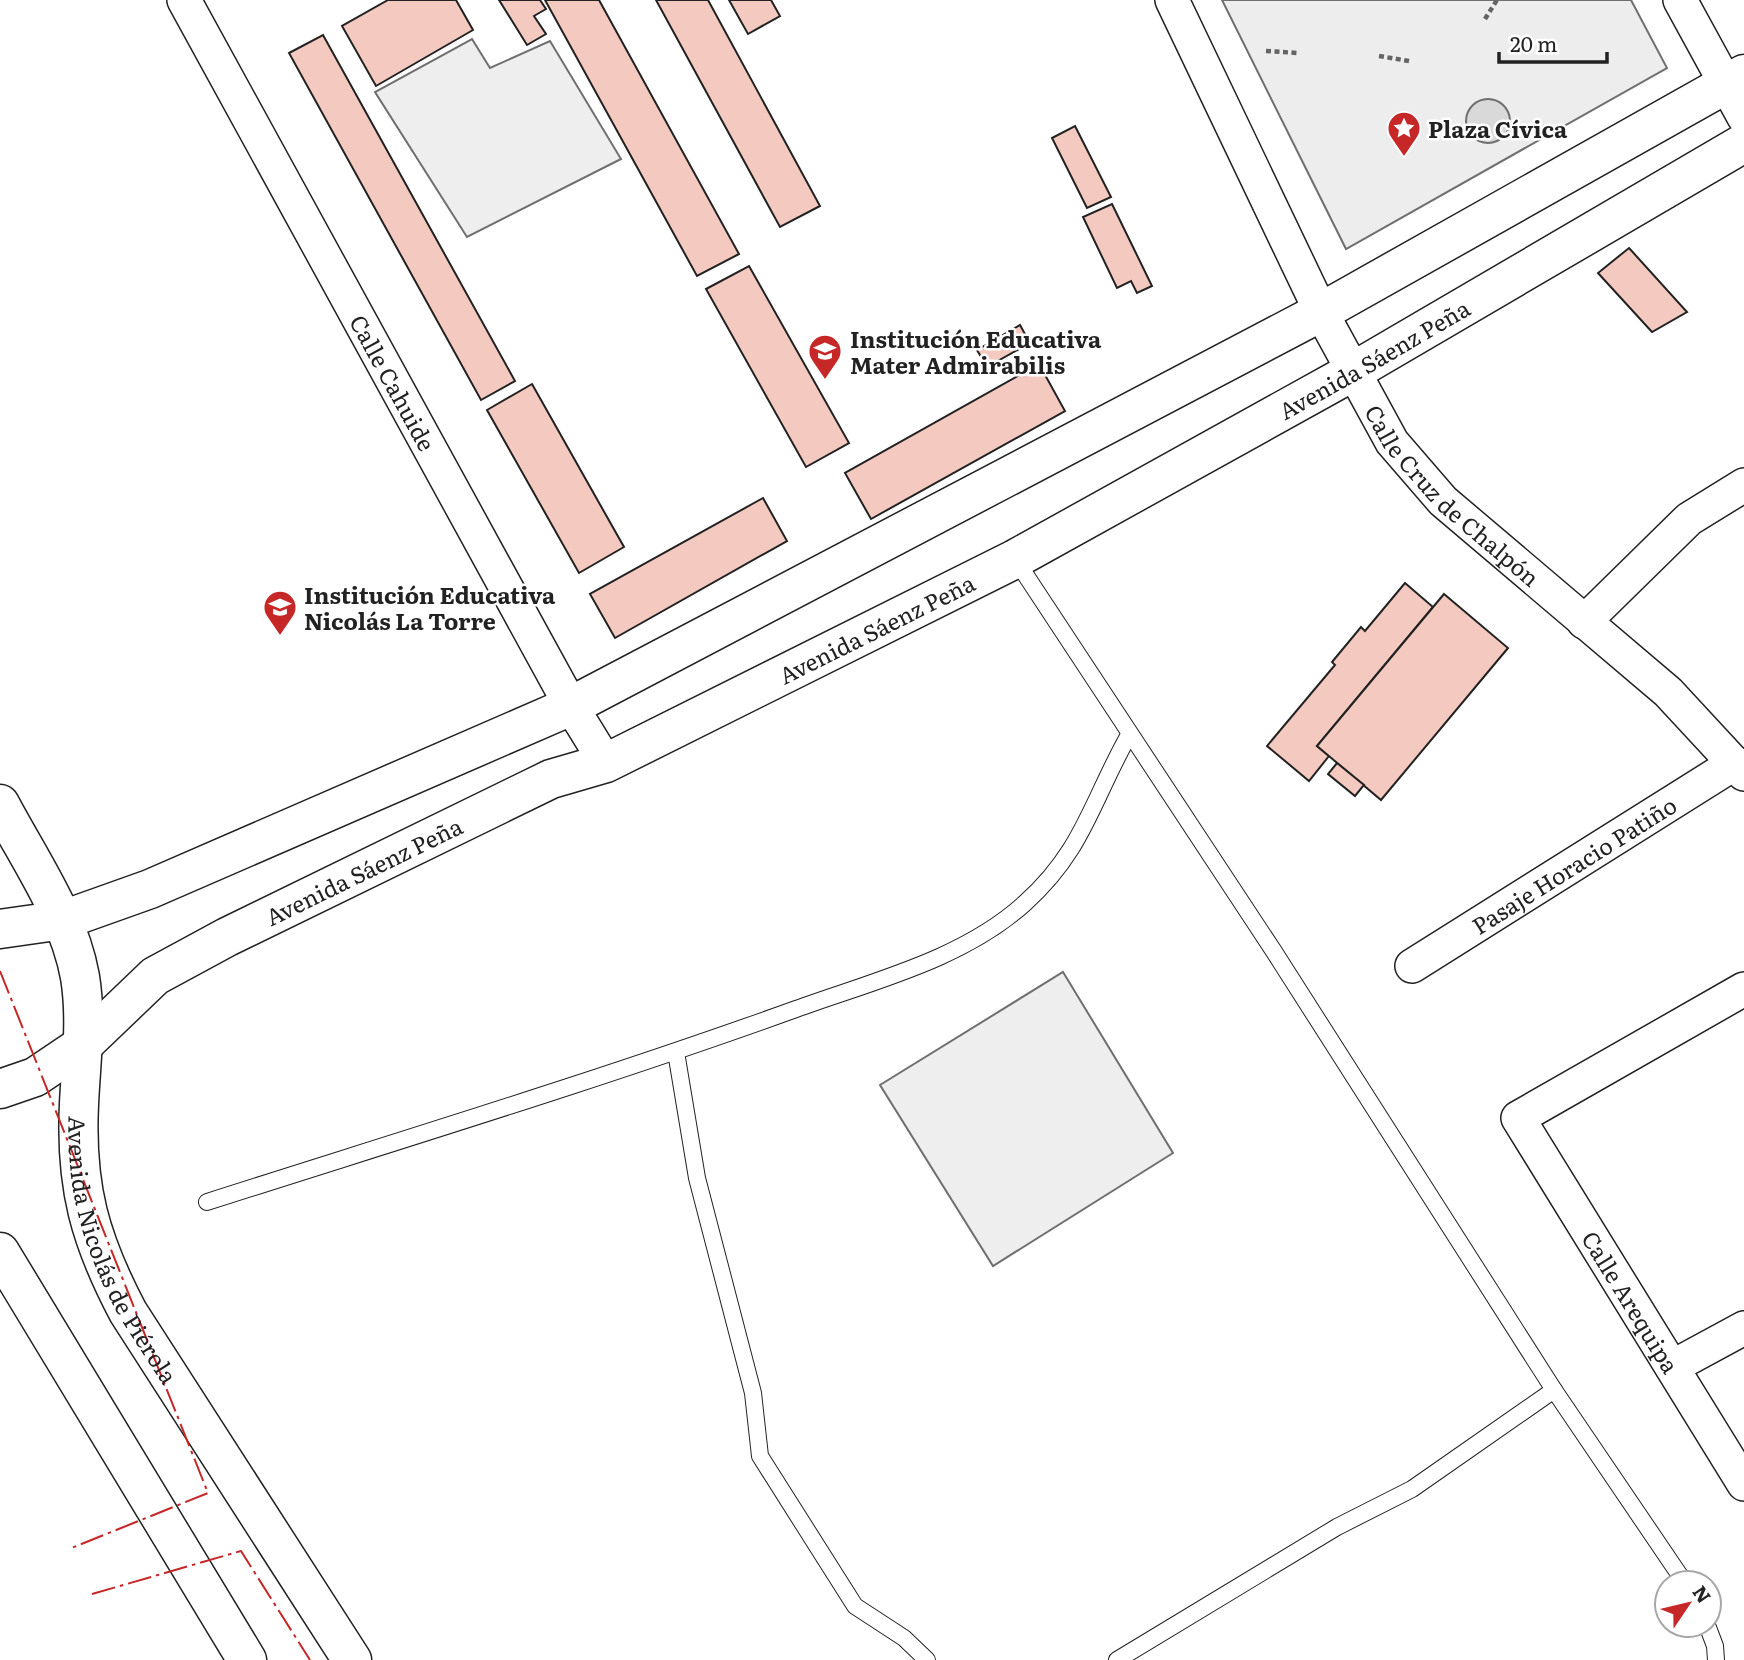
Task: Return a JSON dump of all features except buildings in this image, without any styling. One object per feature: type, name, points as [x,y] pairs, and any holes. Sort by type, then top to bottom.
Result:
[{"type":"street","name":"Calle Cahuide","points":[[184,0],[571,706],[606,763]]},
{"type":"street","name":"Calle Cruz de Chalpón","points":[[1172,0],[1321,312],[1392,442],[1443,501],[1668,692],[1740,768]]},
{"type":"street","points":[[1680,0],[1735,79],[1744,117]]},
{"type":"street","points":[[0,929],[62,920],[150,889],[571,706],[1321,312],[1735,79]]},
{"type":"street","name":"Avenida Sáenz Peña","points":[[0,1089],[35,1077],[84,1044],[155,976],[227,937],[551,779],[606,763],[1015,559],[1354,371],[1744,143]]},
{"type":"street","points":[[1584,622],[1689,519],[1744,485]]},
{"type":"street","name":"Pasaje Horacio Patiño","points":[[1412,966],[1740,768]]},
{"type":"street","name":"Avenida Nicolás de Piérola","points":[[0,804],[62,920],[79,975],[84,1009],[79,1157],[89,1223],[106,1270],[128,1312],[352,1660]]},
{"type":"street","name":"Calle Arequipa","points":[[1744,989],[1518,1118],[1744,1484]]},
{"type":"street","points":[[0,1252],[247,1660]]},
{"type":"street","points":[[1672,1367],[1744,1328]]},
{"type":"lane","points":[[1015,559],[1273,950],[1555,1390],[1676,1569]]},
{"type":"lane","points":[[207,1202],[677,1052],[922,963],[998,924],[1023,905],[1068,858],[1129,735]]},
{"type":"lane","points":[[677,1052],[694,1164],[753,1393],[760,1456],[855,1606],[904,1638],[927,1660]]},
{"type":"lane","points":[[1117,1660],[1337,1527],[1412,1489],[1555,1390]]},
{"type":"lane","points":[[1712,1639],[1716,1660]]},
{"type":"path","points":[[1485,19],[1497,0]]},
{"type":"path","points":[[1266,51],[1298,53]]},
{"type":"path","points":[[1379,56],[1409,61]]},
{"type":"shaded area","name":"Plaza Cívica","points":[[1222,0],[1631,0],[1667,68],[1346,249]]},
{"type":"shaded area","points":[[472,39],[490,68],[550,41],[621,159],[467,237],[375,92]]},
{"type":"shaded area","points":[[1488,99],[1497,100],[1504,105],[1509,112],[1509,130],[1504,137],[1497,142],[1488,143],[1479,142],[1472,137],[1467,130],[1466,121],[1467,112],[1472,105],[1479,100]]},
{"type":"shaded area","points":[[1063,972],[1173,1153],[993,1266],[880,1085]]},
{"type":"power","points":[[0,971],[208,1493],[69,1549]]},
{"type":"power","points":[[92,1594],[241,1551],[310,1660]]},
{"type":"place","name":"Plaza Cívica","points":[[1404,158]]},
{"type":"place","name":"Institución Educativa Mater Admirabilis","points":[[825,381]]},
{"type":"place","name":"Institución Educativa Nicolás La Torre","points":[[280,637]]}]
